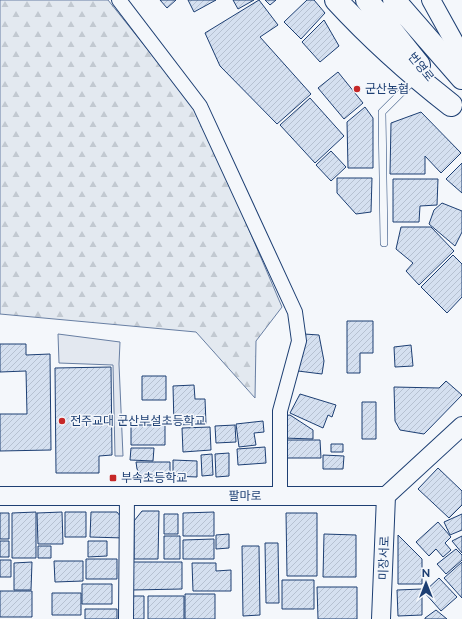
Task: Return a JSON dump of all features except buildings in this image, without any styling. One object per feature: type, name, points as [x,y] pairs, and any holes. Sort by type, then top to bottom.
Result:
[{"type":"main road","points":[[336,0],[366,33],[457,111]]},
{"type":"main road","points":[[367,0],[395,4]]},
{"type":"main road","name":"번영로","points":[[395,4],[462,78]]},
{"type":"main road","name":"번영로","points":[[395,4],[457,111]]},
{"type":"street","points":[[118,0],[200,106],[295,312],[299,341],[280,411],[280,496]]},
{"type":"street","points":[[431,0],[462,56]]},
{"type":"street","points":[[386,496],[462,426]]},
{"type":"street","name":"팔마로","points":[[0,496],[386,496]]},
{"type":"street","points":[[126,496],[126,619]]},
{"type":"street","name":"미장서로","points":[[381,619],[386,496]]},
{"type":"lane","points":[[384,243],[382,112],[417,78]]},
{"type":"green space","points":[[0,0],[108,0],[200,115],[282,307],[256,341],[255,398],[196,332],[0,314]]},
{"type":"shaded area","points":[[58,334],[120,342],[119,364],[123,456],[115,456],[113,365],[59,363]]},
{"type":"place","name":"군산농협","points":[[357,89]]},
{"type":"place","name":"전주교대 군산부설초등학교","points":[[62,421]]},
{"type":"place","name":"부속초등학교","points":[[113,478]]}]
